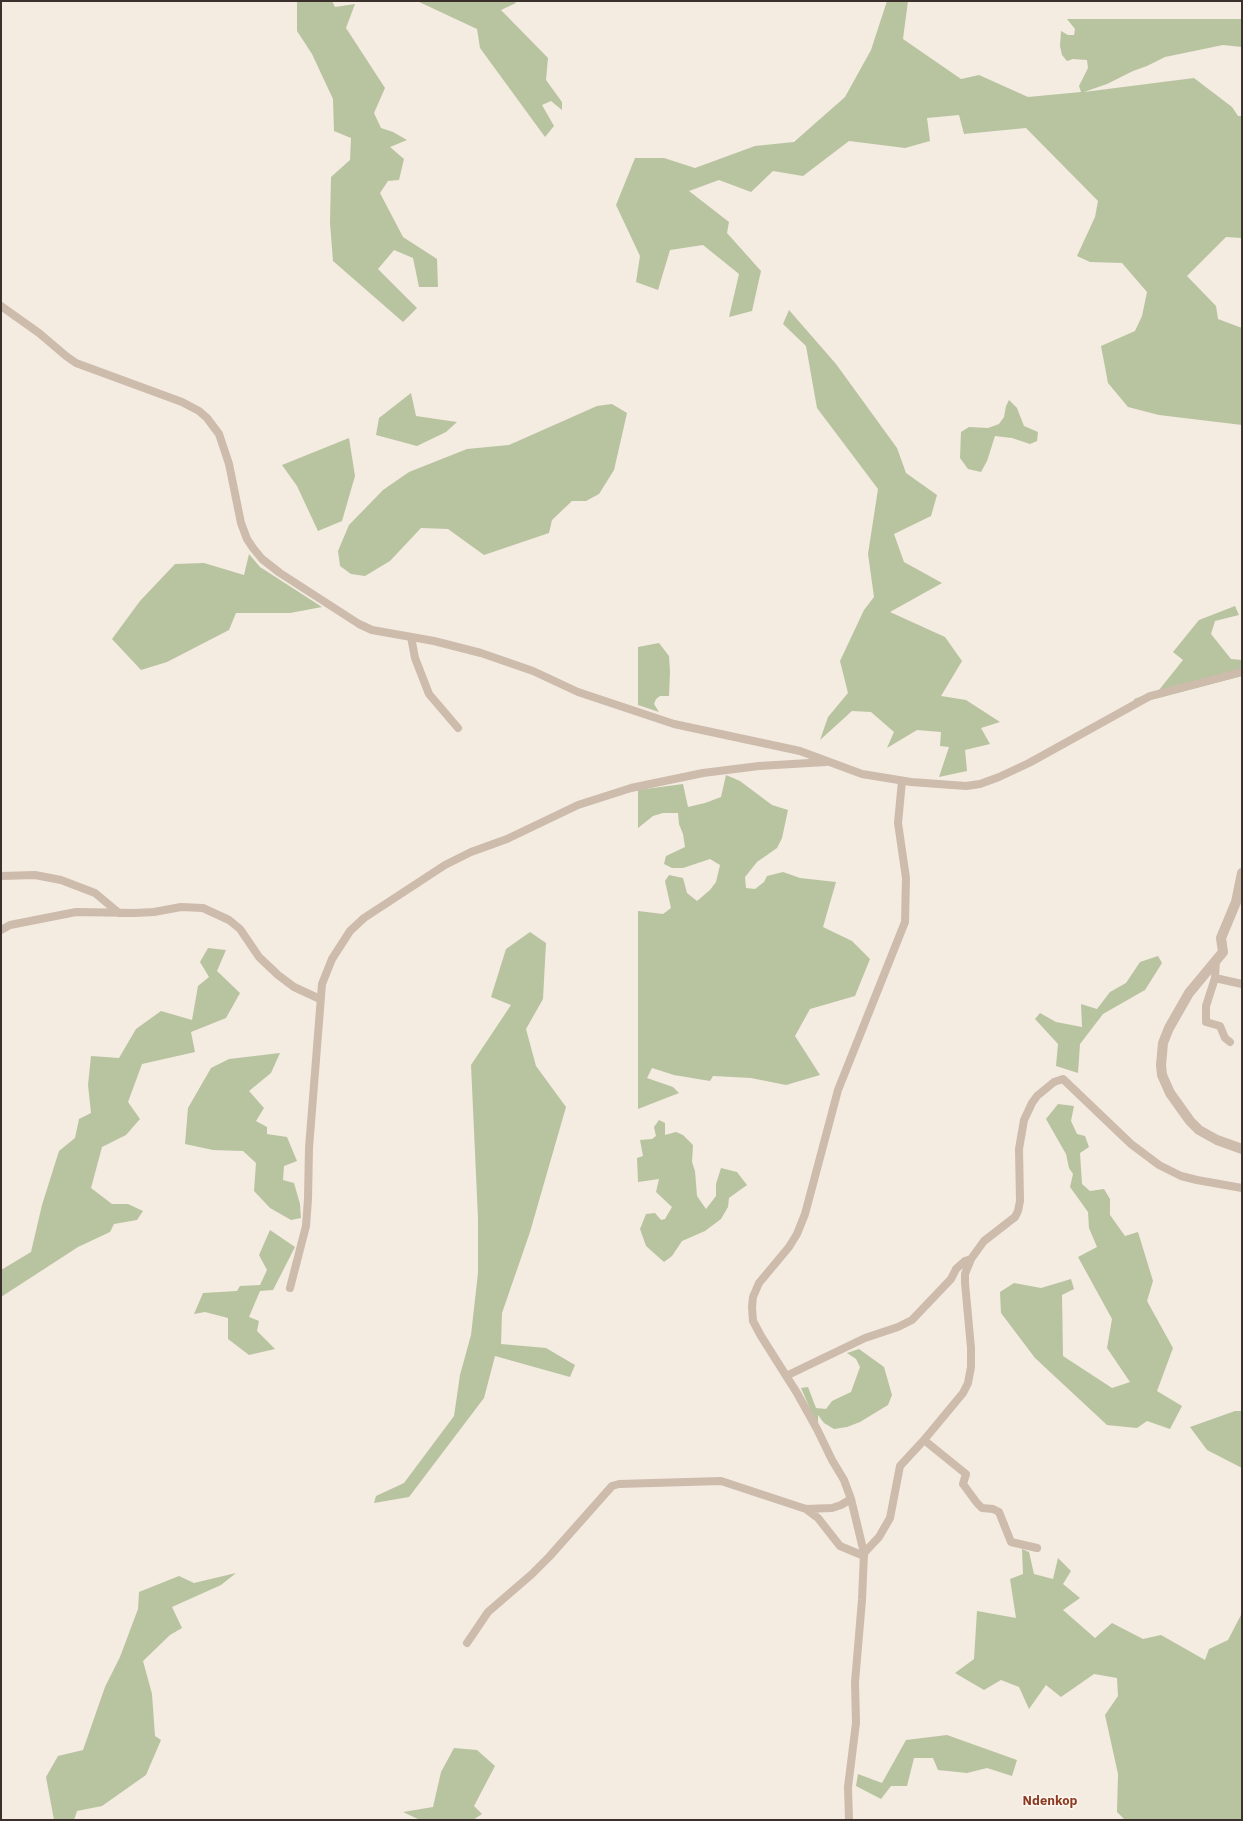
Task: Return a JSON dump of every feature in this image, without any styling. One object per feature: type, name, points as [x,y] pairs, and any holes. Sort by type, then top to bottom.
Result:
[{"type":"street","points":[[1,306],[39,333],[76,363],[182,402],[203,414],[219,434],[229,464],[241,523],[247,539],[262,559],[280,573],[359,624],[372,630],[449,644],[487,654],[528,669],[578,692],[674,724],[800,751],[862,774],[902,781],[966,786],[990,781],[1029,763],[1150,696],[1242,672]]},
{"type":"street","points":[[411,638],[415,658],[428,694],[458,728]]},
{"type":"street","points":[[290,1288],[306,1226],[309,1148],[320,999],[325,973],[350,931],[364,918],[446,865],[471,852],[507,839],[578,805],[631,788],[729,770],[759,766],[829,762]]},
{"type":"street","points":[[849,1820],[848,1787],[856,1723],[855,1682],[864,1555],[851,1499],[844,1480],[832,1460],[817,1429],[753,1321],[752,1313],[753,1297],[759,1283],[789,1247],[797,1234],[805,1214],[838,1090],[904,922],[906,878],[898,823],[902,781]]},
{"type":"street","points":[[1242,872],[1236,902],[1221,938],[1223,952],[1216,958],[1189,993],[1169,1028],[1163,1043],[1161,1065],[1162,1075],[1170,1093],[1190,1121],[1199,1130],[1217,1140],[1242,1149]]},
{"type":"street","points":[[1,876],[35,875],[61,880],[95,893],[119,913]]},
{"type":"street","points":[[1,925],[10,925],[76,912],[154,912],[191,906],[214,912],[240,929],[259,957],[278,975],[294,987],[320,999]]},
{"type":"street","points":[[1,930],[10,925]]},
{"type":"street","points":[[1216,958],[1215,978],[1206,1006],[1206,1022],[1220,1026],[1225,1038],[1230,1042]]},
{"type":"street","points":[[1215,978],[1242,984]]},
{"type":"street","points":[[864,1555],[879,1537],[890,1518],[893,1508],[897,1475],[900,1466],[963,1393],[968,1384],[971,1367],[971,1348],[965,1274],[971,1259],[984,1241],[1008,1223],[1018,1211],[1020,1201],[1019,1149],[1024,1120],[1037,1096],[1059,1080],[1063,1079],[1068,1082],[1131,1144],[1160,1165],[1181,1176],[1242,1188]]},
{"type":"street","points":[[786,1376],[865,1338],[898,1328],[912,1320],[943,1287],[960,1264],[971,1259]]},
{"type":"street","points":[[924,1440],[966,1474],[963,1484],[982,1508],[993,1509],[1000,1512],[1011,1542],[1037,1548]]},
{"type":"street","points":[[467,1643],[488,1612],[549,1557],[612,1486],[620,1484],[721,1481],[806,1509],[818,1518],[840,1546],[864,1555]]},
{"type":"street","points":[[806,1509],[832,1508],[851,1499]]},
{"type":"green space","points":[[297,1],[332,1],[335,7],[355,4],[346,28],[385,88],[374,113],[381,128],[393,132],[407,140],[390,147],[404,159],[399,180],[388,181],[380,193],[403,237],[437,259],[438,287],[419,287],[413,258],[394,250],[378,269],[417,308],[403,322],[333,261],[330,223],[331,177],[350,160],[351,138],[334,131],[333,99],[312,54],[297,31]]},
{"type":"green space","points":[[417,1],[514,1],[516,3],[501,10],[548,58],[546,80],[562,102],[562,110],[551,101],[542,105],[554,126],[545,137],[480,48],[477,29]]},
{"type":"green space","points":[[887,1],[908,1],[903,39],[961,79],[979,75],[1028,97],[1081,92],[1079,86],[1088,68],[1087,60],[1073,59],[1067,61],[1062,55],[1060,46],[1061,31],[1068,35],[1074,35],[1075,29],[1067,19],[1242,19],[1242,47],[1223,45],[1165,57],[1107,84],[1084,92],[1194,78],[1232,107],[1238,116],[1242,116],[1242,238],[1226,237],[1187,276],[1216,306],[1218,319],[1242,328],[1242,425],[1159,415],[1128,407],[1108,383],[1101,346],[1135,331],[1142,316],[1147,292],[1122,263],[1090,262],[1077,256],[1095,217],[1098,201],[1026,128],[964,134],[959,115],[927,118],[930,141],[905,148],[849,141],[803,176],[773,171],[751,192],[719,180],[689,191],[729,222],[727,233],[761,271],[752,311],[729,317],[739,274],[703,245],[670,250],[658,290],[636,282],[640,256],[616,205],[635,158],[664,158],[695,168],[755,146],[794,142],[845,97],[871,50]]},
{"type":"green space","points":[[789,310],[836,364],[897,448],[906,473],[937,495],[931,516],[894,534],[904,562],[942,583],[890,612],[945,637],[962,661],[941,696],[966,700],[1000,722],[981,728],[990,744],[965,750],[967,771],[939,777],[949,747],[940,746],[941,732],[917,730],[887,748],[894,732],[871,712],[852,711],[820,740],[828,717],[848,693],[840,661],[864,610],[874,597],[868,554],[878,489],[817,408],[806,346],[783,324]]},
{"type":"green space","points":[[411,393],[416,416],[457,422],[446,432],[417,446],[376,435],[379,418]]},
{"type":"green space","points":[[1009,400],[1017,408],[1024,426],[1038,432],[1037,441],[1030,444],[1012,438],[995,436],[987,461],[981,472],[968,469],[960,458],[961,432],[969,427],[988,428],[999,424],[1004,417]]},
{"type":"green space","points":[[612,404],[627,413],[614,470],[599,494],[586,501],[572,501],[552,520],[549,533],[484,555],[448,529],[421,528],[390,561],[365,576],[351,574],[340,566],[338,551],[349,525],[383,490],[409,472],[467,449],[509,445],[597,406]]},
{"type":"green space","points":[[349,438],[355,476],[342,521],[318,531],[297,486],[282,465]]},
{"type":"green space","points":[[249,554],[260,567],[322,607],[290,613],[236,613],[229,630],[167,662],[141,670],[112,639],[140,601],[175,564],[204,563],[244,575]]},
{"type":"green space","points":[[1235,606],[1239,615],[1215,621],[1211,634],[1231,659],[1242,660],[1242,676],[1136,704],[1134,699],[1159,690],[1183,660],[1173,652],[1199,620]]},
{"type":"green space","points":[[659,643],[669,656],[670,672],[669,696],[660,696],[656,699],[654,704],[659,712],[638,705],[638,647]]},
{"type":"green space","points":[[726,775],[740,781],[772,805],[788,810],[782,838],[777,848],[757,862],[745,877],[746,888],[755,889],[764,882],[767,876],[783,872],[800,878],[836,882],[823,927],[852,941],[870,959],[855,996],[810,1009],[795,1036],[820,1075],[786,1085],[751,1078],[713,1076],[710,1081],[674,1075],[652,1068],[647,1078],[673,1087],[679,1093],[638,1109],[638,911],[663,914],[671,908],[665,881],[669,875],[683,878],[687,893],[697,901],[710,890],[716,882],[720,865],[710,859],[683,868],[672,868],[664,864],[666,856],[685,847],[683,834],[679,824],[678,813],[663,813],[653,816],[638,828],[638,790],[683,784],[688,807],[721,797]]},
{"type":"green space","points":[[530,932],[546,943],[543,999],[526,1029],[536,1066],[566,1107],[530,1232],[502,1313],[501,1344],[546,1348],[575,1365],[570,1377],[495,1356],[484,1398],[409,1497],[374,1503],[376,1496],[404,1483],[454,1416],[460,1375],[471,1335],[478,1273],[478,1218],[471,1065],[511,1005],[491,997],[506,949]]},
{"type":"green space","points":[[208,948],[226,950],[217,971],[240,993],[226,1018],[191,1032],[195,1052],[142,1064],[128,1102],[140,1119],[126,1135],[102,1147],[91,1188],[112,1204],[128,1204],[143,1211],[137,1220],[114,1224],[110,1232],[78,1247],[1,1297],[1,1270],[31,1252],[42,1205],[59,1151],[75,1138],[79,1119],[91,1113],[88,1085],[91,1056],[119,1058],[136,1029],[161,1011],[192,1020],[198,986],[209,977],[200,962]]},
{"type":"green space","points":[[1158,956],[1162,963],[1145,990],[1103,1014],[1080,1044],[1078,1073],[1056,1066],[1058,1044],[1035,1019],[1040,1013],[1056,1022],[1082,1027],[1081,1004],[1097,1009],[1110,992],[1126,983],[1140,962]]},
{"type":"green space","points":[[280,1053],[271,1073],[249,1091],[264,1108],[256,1121],[267,1127],[267,1134],[287,1137],[297,1161],[284,1166],[283,1180],[294,1183],[300,1204],[301,1218],[291,1220],[270,1208],[254,1191],[256,1163],[243,1151],[213,1150],[185,1144],[188,1108],[211,1068],[229,1059]]},
{"type":"green space","points":[[1058,1104],[1074,1106],[1071,1121],[1077,1134],[1085,1136],[1089,1147],[1080,1153],[1082,1184],[1090,1191],[1104,1189],[1110,1199],[1110,1215],[1125,1236],[1138,1232],[1153,1281],[1147,1301],[1173,1348],[1157,1391],[1182,1406],[1170,1429],[1147,1421],[1137,1428],[1107,1425],[1035,1358],[1001,1313],[1000,1292],[1014,1283],[1041,1288],[1071,1279],[1074,1289],[1062,1295],[1063,1356],[1112,1388],[1130,1382],[1107,1348],[1112,1319],[1078,1257],[1097,1247],[1089,1228],[1088,1212],[1070,1187],[1073,1174],[1069,1168],[1066,1154],[1046,1119]]},
{"type":"green space","points":[[659,1120],[665,1123],[665,1135],[676,1132],[683,1135],[693,1145],[692,1162],[695,1171],[697,1196],[706,1209],[716,1196],[716,1184],[721,1168],[737,1172],[747,1185],[729,1198],[728,1207],[721,1219],[705,1231],[682,1241],[672,1256],[664,1262],[646,1246],[640,1229],[646,1214],[655,1213],[661,1220],[665,1219],[672,1207],[656,1192],[659,1179],[638,1182],[637,1158],[643,1156],[640,1140],[652,1139],[656,1136],[654,1127]]},
{"type":"green space","points":[[270,1230],[295,1247],[273,1290],[260,1291],[249,1317],[259,1321],[257,1331],[275,1349],[249,1355],[228,1339],[228,1318],[205,1312],[194,1314],[203,1293],[237,1291],[240,1286],[260,1285],[267,1270],[259,1255]]},
{"type":"green space","points":[[859,1349],[884,1367],[892,1395],[888,1405],[860,1422],[847,1427],[834,1429],[824,1423],[818,1415],[818,1424],[801,1388],[808,1387],[816,1408],[826,1409],[832,1401],[851,1392],[860,1367],[856,1359],[847,1353]]},
{"type":"green space","points":[[1235,1411],[1242,1411],[1242,1468],[1207,1450],[1190,1427]]},
{"type":"green space","points":[[1022,1549],[1029,1552],[1034,1574],[1053,1579],[1058,1558],[1071,1571],[1063,1584],[1080,1598],[1063,1610],[1095,1638],[1112,1623],[1143,1639],[1161,1635],[1205,1660],[1209,1649],[1228,1640],[1242,1613],[1242,1820],[1125,1820],[1117,1812],[1118,1774],[1105,1715],[1118,1696],[1117,1678],[1094,1674],[1061,1697],[1046,1685],[1029,1709],[1019,1687],[1001,1680],[984,1690],[955,1673],[974,1659],[977,1611],[1016,1618],[1010,1579],[1023,1574]]},
{"type":"green space","points":[[236,1573],[221,1585],[172,1607],[182,1628],[170,1635],[143,1661],[152,1694],[155,1736],[161,1740],[146,1775],[102,1806],[77,1811],[74,1820],[54,1820],[46,1777],[58,1756],[83,1750],[105,1687],[120,1657],[138,1609],[139,1592],[179,1576],[194,1583]]},
{"type":"green space","points":[[947,1735],[1017,1760],[1012,1776],[987,1768],[967,1773],[938,1770],[933,1758],[914,1758],[907,1786],[891,1786],[881,1799],[856,1786],[858,1774],[882,1783],[906,1740]]},
{"type":"green space","points":[[454,1748],[477,1750],[495,1766],[474,1806],[482,1814],[473,1820],[420,1820],[403,1812],[433,1807],[441,1772]]},
{"type":"district","name":"Ndenkop","points":[[1050,1801]]}]
